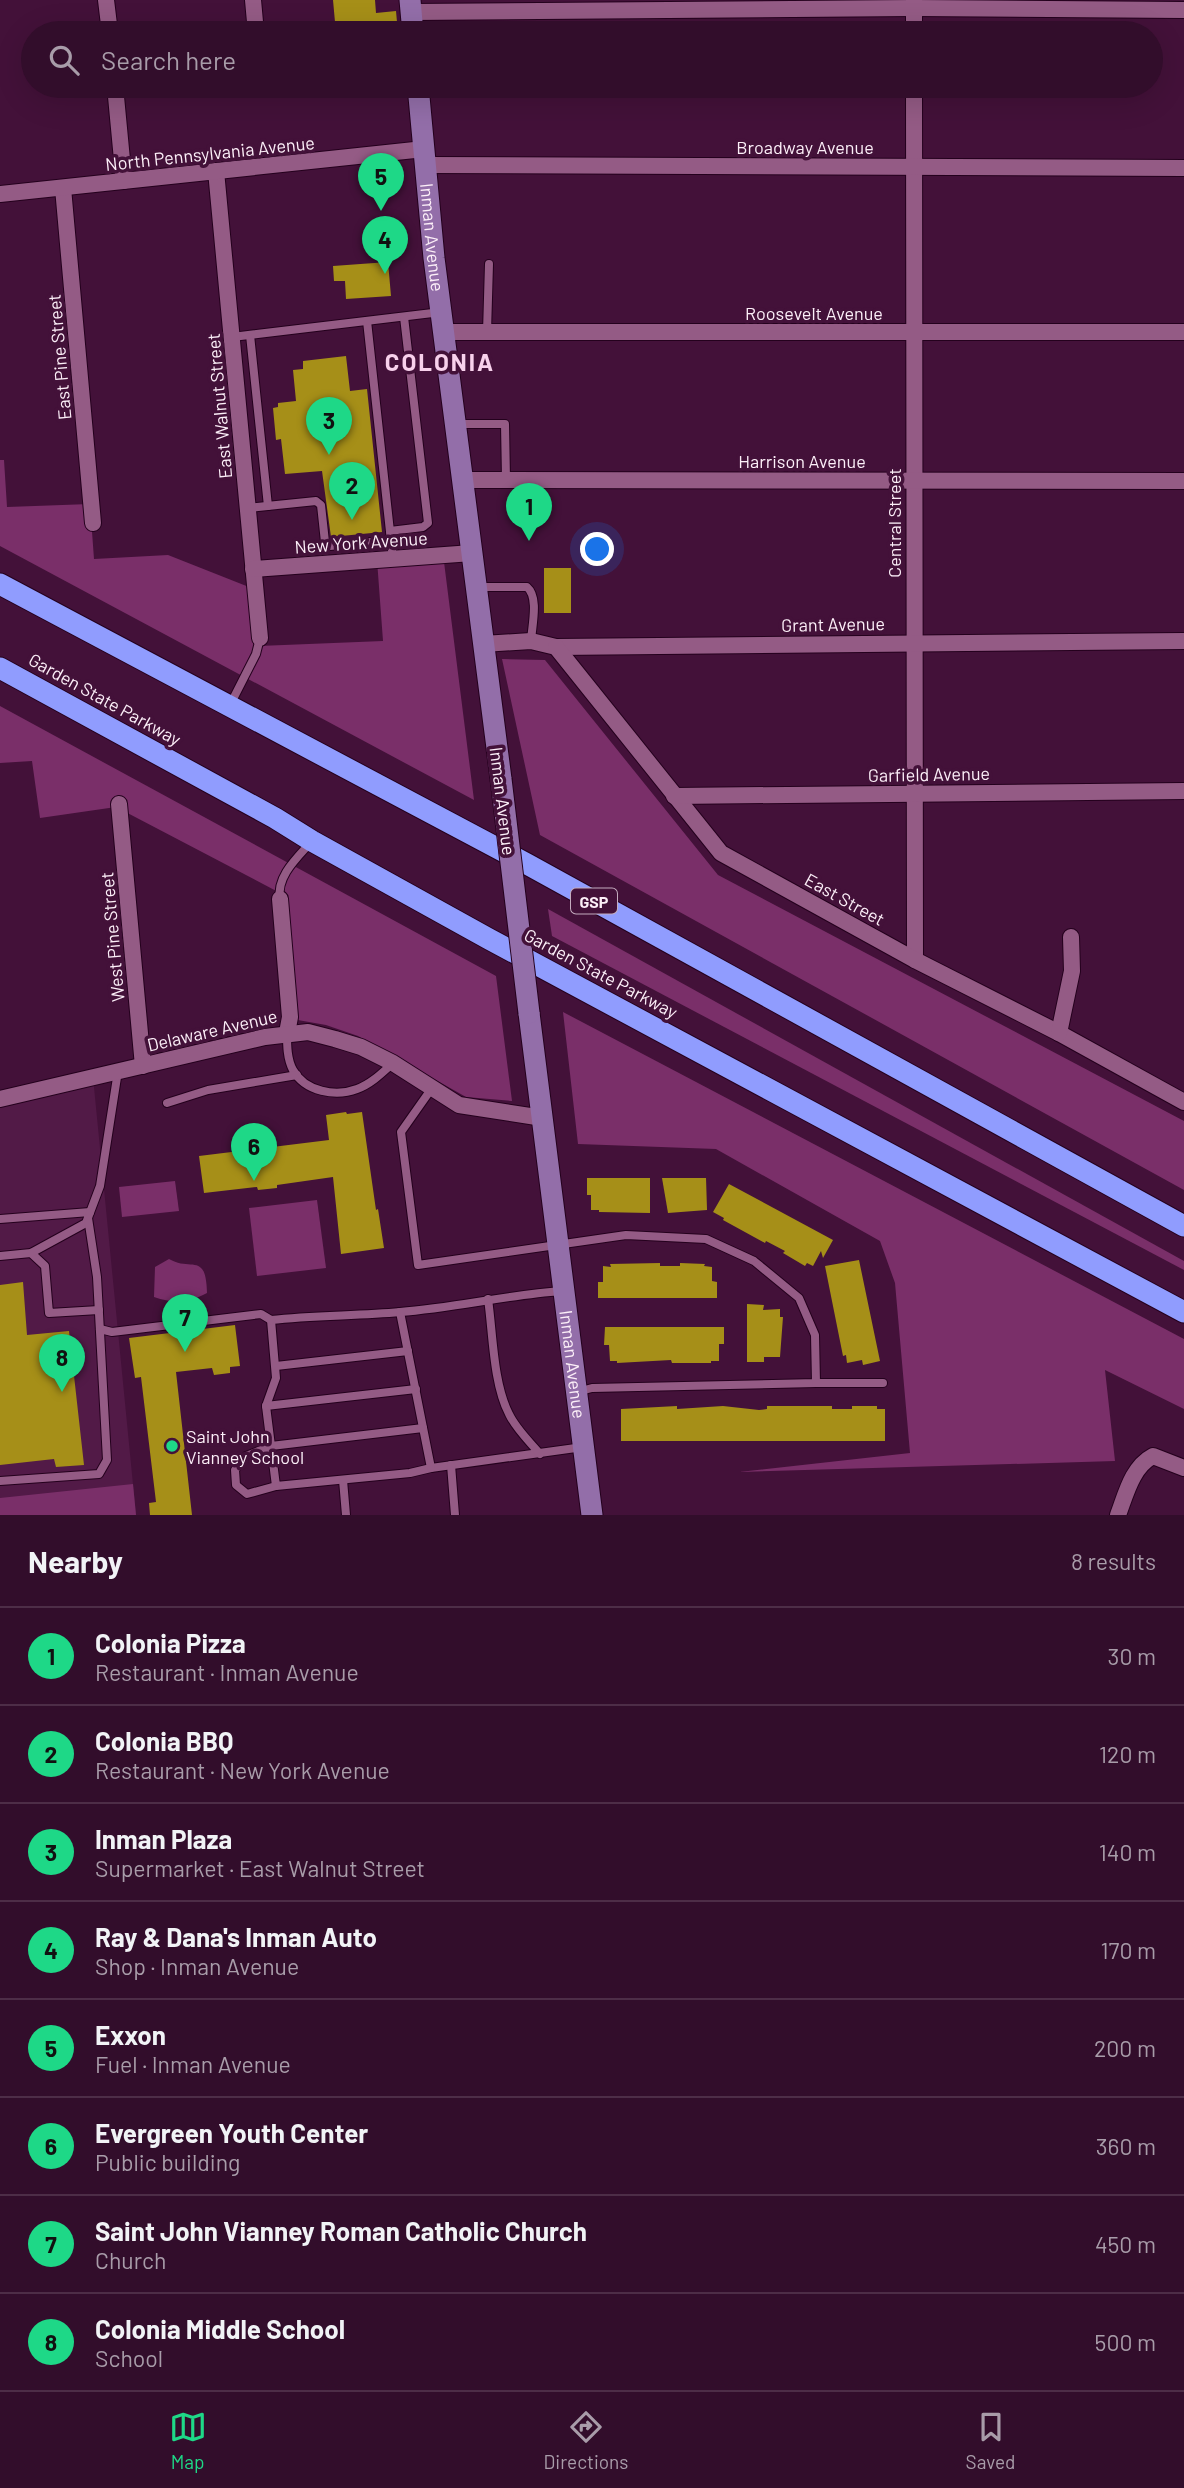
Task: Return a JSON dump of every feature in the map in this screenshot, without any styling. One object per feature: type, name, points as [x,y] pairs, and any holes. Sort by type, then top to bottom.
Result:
[{"type":"highway","name":"GSP","points":[[0,584],[516,858],[1184,1226]]},
{"type":"highway","name":"Garden State Parkway","points":[[0,667],[489,939],[1184,1312]]},
{"type":"main road","name":"Inman Avenue","points":[[419,98],[442,322],[592,1515]]},
{"type":"street","points":[[106,0],[109,21]]},
{"type":"street","points":[[253,0],[255,21]]},
{"type":"street","points":[[412,15],[915,4],[1184,10]]},
{"type":"street","points":[[116,98],[124,181]]},
{"type":"street","name":"Central Street","points":[[914,98],[915,960]]},
{"type":"street","name":"North Pennsylvania Avenue","points":[[0,194],[216,171],[425,157]]},
{"type":"street","name":"Broadway Avenue","points":[[425,157],[914,167],[1184,168]]},
{"type":"street","name":"East Walnut Street","points":[[216,171],[260,638]]},
{"type":"street","name":"East Pine Street","points":[[63,188],[93,523]]},
{"type":"street","name":"Roosevelt Avenue","points":[[442,322],[487,332],[1184,331]]},
{"type":"street","name":"Harrison Avenue","points":[[463,480],[1184,481]]},
{"type":"street","name":"New York Avenue","points":[[253,569],[472,553]]},
{"type":"street","name":"Grant Avenue","points":[[483,644],[531,640],[556,647],[1184,641]]},
{"type":"street","name":"East Street","points":[[556,647],[721,853],[915,960],[1059,1033],[1184,1102]]},
{"type":"street","name":"Garfield Avenue","points":[[674,796],[1184,791]]},
{"type":"street","name":"West Pine Street","points":[[119,804],[143,1066]]},
{"type":"street","points":[[280,899],[290,1017],[287,1032]]},
{"type":"street","points":[[1059,1033],[1072,971],[1071,937]]},
{"type":"street","name":"Delaware Avenue","points":[[0,1099],[287,1032],[308,1032],[361,1047],[393,1063],[459,1105],[543,1118]]},
{"type":"street","points":[[1118,1515],[1135,1472],[1143,1461],[1153,1456],[1184,1468]]},
{"type":"lane","points":[[487,332],[489,264]]},
{"type":"lane","points":[[248,508],[316,501],[321,505],[325,542],[330,546],[391,536],[423,527],[428,523],[404,317]]},
{"type":"lane","points":[[232,338],[404,317],[442,322]]},
{"type":"lane","points":[[367,321],[393,558]]},
{"type":"lane","points":[[250,335],[268,506]]},
{"type":"lane","points":[[455,424],[505,424],[506,480]]},
{"type":"lane","points":[[245,478],[265,476]]},
{"type":"lane","points":[[476,587],[530,589],[533,593],[531,640]]},
{"type":"lane","points":[[229,707],[256,654],[260,638]]},
{"type":"lane","points":[[280,899],[279,890],[285,874],[312,841]]},
{"type":"lane","points":[[287,1032],[287,1047],[293,1070],[309,1085],[324,1092],[343,1093],[360,1088],[393,1063]]},
{"type":"lane","points":[[0,1256],[31,1253],[86,1223],[100,1186],[118,1071]]},
{"type":"lane","points":[[167,1102],[208,1090],[297,1075]]},
{"type":"lane","points":[[432,1088],[401,1132],[418,1265],[626,1235],[706,1240],[754,1261],[799,1298],[815,1335],[816,1383]]},
{"type":"lane","points":[[0,1219],[89,1215]]},
{"type":"lane","points":[[0,1481],[99,1474],[107,1460],[97,1277],[89,1215]]},
{"type":"lane","points":[[31,1253],[45,1266],[49,1313],[99,1310]]},
{"type":"lane","points":[[100,1329],[112,1332],[261,1314],[271,1320],[311,1315],[400,1312],[564,1291]]},
{"type":"lane","points":[[488,1299],[500,1390],[505,1406],[510,1417],[540,1454]]},
{"type":"lane","points":[[400,1312],[431,1468]]},
{"type":"lane","points":[[271,1320],[276,1378],[266,1406],[275,1486]]},
{"type":"lane","points":[[276,1366],[408,1351]]},
{"type":"lane","points":[[577,1392],[592,1388],[883,1383]]},
{"type":"lane","points":[[266,1406],[416,1389]]},
{"type":"lane","points":[[423,1427],[271,1446],[244,1457],[235,1470],[236,1485],[247,1493],[275,1486],[410,1473],[584,1447]]},
{"type":"lane","points":[[451,1465],[455,1515]]},
{"type":"lane","points":[[343,1480],[346,1515]]},
{"type":"shaded area","points":[[0,460],[4,460],[7,507],[90,504],[94,559],[168,555],[254,589],[259,646],[383,641],[377,560],[443,554],[474,800],[0,546]]},
{"type":"shaded area","points":[[502,659],[545,660],[718,875],[1184,1121],[1184,1190],[540,835]]},
{"type":"shaded area","points":[[0,706],[496,976],[512,1101],[466,1097],[358,1036],[326,1025],[292,1019],[282,894],[116,807],[40,818],[32,761],[0,763]]},
{"type":"shaded area","points":[[548,909],[1184,1261],[1184,1270],[552,936]]},
{"type":"shaded area","points":[[563,1012],[1184,1339],[1184,1409],[1105,1370],[1115,1461],[739,1472],[910,1453],[895,1283],[880,1241],[716,1149],[578,1144]]},
{"type":"shaded area","points":[[93,1077],[136,1515],[0,1515],[0,1100]]},
{"type":"shaded area","points":[[175,1181],[179,1211],[122,1217],[119,1187]]},
{"type":"shaded area","points":[[317,1200],[326,1268],[257,1276],[249,1208]]},
{"type":"shaded area","points":[[169,1259],[200,1267],[204,1272],[207,1293],[181,1301],[154,1297],[155,1267]]},
{"type":"shaded area","points":[[133,1484],[136,1515],[0,1515],[0,1498]]},
{"type":"building","points":[[333,0],[375,0],[376,13],[396,11],[397,21],[335,21]]},
{"type":"building","points":[[388,262],[391,296],[346,299],[345,281],[334,281],[333,266]]},
{"type":"building","points":[[346,356],[350,391],[367,389],[382,532],[331,537],[322,471],[285,474],[281,439],[276,440],[273,408],[278,407],[278,403],[296,401],[293,370],[303,369],[303,361]]},
{"type":"building","points":[[544,568],[571,568],[571,613],[544,613]]},
{"type":"building","points":[[362,1112],[384,1248],[341,1254],[333,1177],[277,1185],[277,1188],[258,1190],[257,1187],[204,1193],[199,1156],[329,1140],[326,1115]]},
{"type":"building","points":[[587,1178],[650,1178],[650,1213],[591,1210],[591,1195],[587,1195]]},
{"type":"building","points":[[662,1178],[706,1178],[707,1210],[668,1213]]},
{"type":"building","points":[[729,1184],[833,1240],[823,1258],[821,1251],[813,1266],[807,1263],[805,1266],[783,1253],[785,1251],[723,1220],[724,1218],[713,1212]]},
{"type":"building","points":[[859,1260],[880,1361],[863,1365],[862,1360],[847,1363],[846,1355],[843,1356],[825,1266]]},
{"type":"building","points":[[660,1263],[660,1266],[680,1266],[680,1263],[705,1264],[704,1266],[712,1267],[712,1281],[717,1282],[717,1298],[598,1298],[598,1282],[603,1282],[603,1266]]},
{"type":"building","points":[[23,1282],[27,1335],[69,1331],[84,1465],[56,1467],[54,1459],[0,1465],[0,1285]]},
{"type":"building","points":[[747,1304],[764,1305],[763,1310],[780,1309],[780,1317],[783,1317],[780,1357],[764,1357],[764,1362],[747,1362]]},
{"type":"building","points":[[235,1325],[240,1366],[230,1367],[230,1373],[214,1375],[212,1368],[176,1372],[192,1515],[150,1515],[149,1503],[156,1502],[141,1377],[135,1378],[129,1338]]},
{"type":"building","points":[[605,1327],[724,1327],[724,1344],[719,1344],[719,1361],[711,1363],[672,1363],[671,1360],[617,1363],[610,1361],[609,1345],[604,1345]]},
{"type":"building","points":[[677,1406],[677,1409],[723,1406],[759,1410],[767,1409],[767,1406],[832,1406],[832,1409],[852,1409],[852,1406],[877,1406],[877,1409],[885,1409],[885,1441],[621,1441],[621,1409]]},
{"type":"place","name":"Exxon","points":[[381,211]]},
{"type":"place","name":"Ray & Dana's Inman Auto","points":[[385,274]]},
{"type":"place","name":"Inman Plaza","points":[[329,455]]},
{"type":"place","name":"Colonia BBQ","points":[[352,520]]},
{"type":"place","name":"Colonia Pizza","points":[[529,541]]},
{"type":"place","name":"Evergreen Youth Center","points":[[254,1181]]},
{"type":"place","name":"Saint John Vianney Roman Catholic Church","points":[[185,1352]]},
{"type":"place","name":"Colonia Middle School","points":[[62,1392]]},
{"type":"place","name":"Saint John Vianney School","points":[[172,1446]]},
{"type":"district","name":"COLONIA","points":[[440,361]]}]
